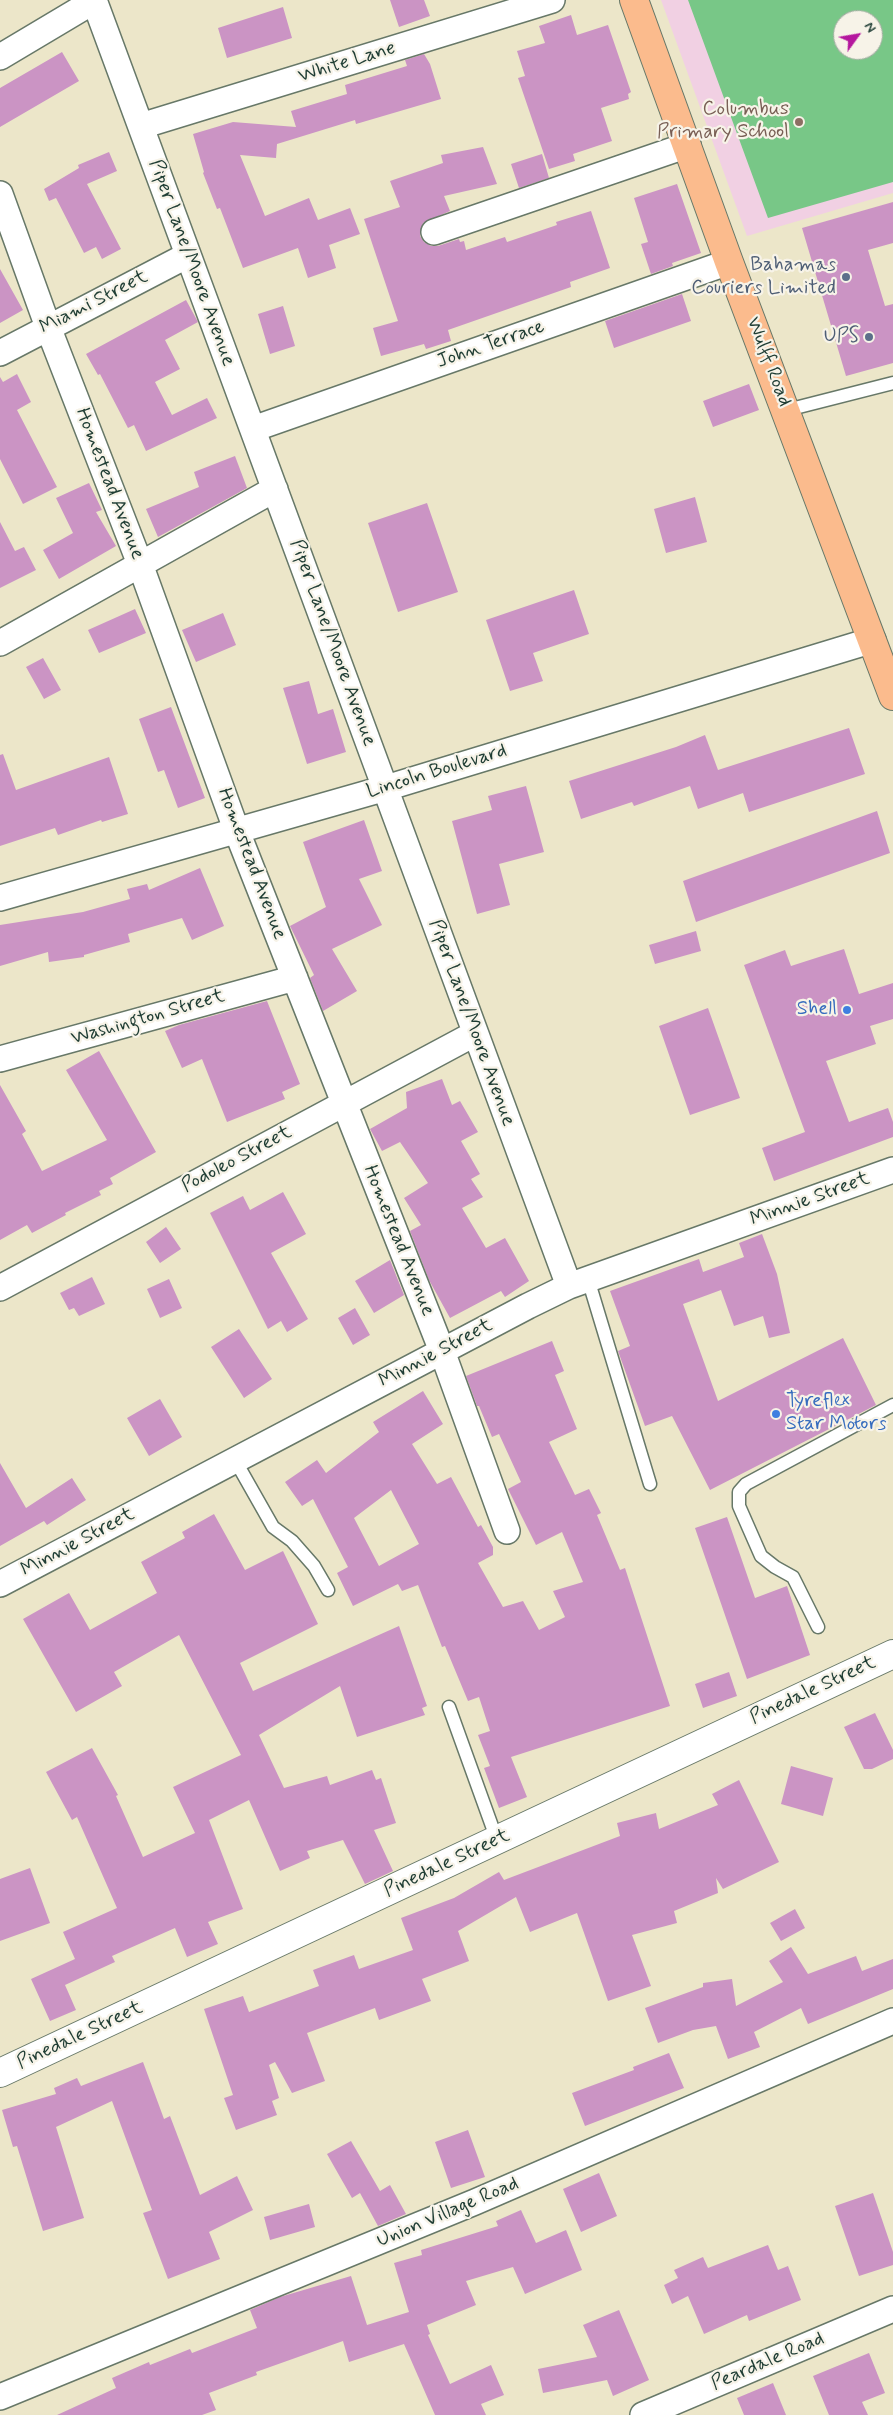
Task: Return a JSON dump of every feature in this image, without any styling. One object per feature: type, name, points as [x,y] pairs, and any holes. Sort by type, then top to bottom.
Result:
[{"type":"main road","name":"Wulff Road","points":[[634,0],[729,262],[787,410],[893,696]]},
{"type":"street","name":"White Lane","points":[[141,126],[552,0]]},
{"type":"street","name":"Piper Lane/Moore Avenue","points":[[94,1],[386,788],[474,1034],[579,1283]]},
{"type":"street","points":[[0,57],[94,1]]},
{"type":"street","points":[[434,232],[688,145]]},
{"type":"street","name":"Homestead Avenue","points":[[0,194],[48,327],[140,564],[236,829],[442,1351],[507,1531]]},
{"type":"street","name":"Miami Street","points":[[0,353],[188,255]]},
{"type":"street","name":"John Terrace","points":[[253,429],[729,262]]},
{"type":"street","points":[[0,643],[275,489]]},
{"type":"street","name":"Lincoln Boulevard","points":[[0,898],[236,829],[386,788],[873,640]]},
{"type":"street","name":"Washington Street","points":[[0,1060],[295,978]]},
{"type":"street","name":"Podoleo Street","points":[[0,1288],[474,1034]]},
{"type":"street","name":"Minnie Street","points":[[0,1584],[442,1351],[579,1283],[893,1170]]},
{"type":"street","name":"Pinedale Street","points":[[0,2074],[893,1654]]},
{"type":"street","name":"Union Village Road","points":[[0,2396],[475,2202],[893,2022]]},
{"type":"street","name":"Peardale Road","points":[[643,2415],[893,2309]]},
{"type":"lane","points":[[787,410],[893,383]]},
{"type":"lane","points":[[579,1283],[650,1484]]},
{"type":"lane","points":[[818,1627],[793,1576],[775,1567],[761,1556],[739,1506],[739,1492],[746,1484],[893,1405]]},
{"type":"lane","points":[[235,1460],[273,1527],[292,1541],[314,1566],[328,1590]]},
{"type":"lane","points":[[449,1707],[497,1840]]},
{"type":"shaded area","name":"Columbus Primary School","points":[[661,0],[893,0],[893,193],[747,236]]},
{"type":"green space","name":"Columbus Primary School","points":[[688,0],[893,0],[893,182],[768,218]]},
{"type":"building","points":[[390,0],[424,0],[430,16],[399,27]]},
{"type":"building","points":[[283,7],[292,38],[227,58],[218,28]]},
{"type":"building","points":[[571,15],[577,35],[608,25],[631,92],[628,94],[629,99],[601,108],[612,141],[573,154],[575,161],[549,169],[518,78],[525,76],[517,51],[545,43],[539,26]]},
{"type":"building","points":[[62,52],[79,81],[0,127],[0,88]]},
{"type":"building","points":[[424,54],[430,64],[441,99],[356,124],[355,120],[277,144],[276,158],[240,155],[265,216],[309,198],[318,220],[350,208],[360,234],[329,245],[336,268],[308,278],[298,248],[243,268],[220,208],[217,209],[203,173],[193,134],[233,122],[296,127],[291,111],[347,94],[345,85],[407,66],[405,60]]},
{"type":"building","points":[[483,147],[497,184],[444,196],[450,211],[423,223],[420,236],[424,242],[431,246],[438,246],[459,239],[460,242],[464,241],[466,250],[505,237],[507,242],[557,225],[556,222],[591,211],[610,268],[570,282],[571,287],[448,330],[451,341],[426,349],[424,344],[381,356],[373,328],[398,321],[364,219],[400,207],[390,181],[443,163],[441,155]]},
{"type":"building","points":[[109,152],[117,171],[87,184],[121,249],[102,259],[96,247],[84,253],[56,198],[49,201],[44,189],[79,168],[78,165]]},
{"type":"building","points":[[542,154],[549,178],[519,188],[511,164]]},
{"type":"building","points":[[677,184],[701,253],[672,263],[673,266],[651,274],[641,244],[648,242],[634,198]]},
{"type":"building","name":"Bahamas Couriers Limited","points":[[893,202],[893,243],[868,250],[885,306],[893,304],[893,363],[846,376],[802,228]]},
{"type":"building","points":[[0,269],[23,310],[0,323]]},
{"type":"building","points":[[682,294],[691,321],[614,348],[605,321]]},
{"type":"building","points":[[186,300],[198,322],[165,340],[180,369],[155,382],[172,415],[207,398],[217,418],[146,451],[134,425],[128,428],[100,374],[98,375],[86,354]]},
{"type":"building","points":[[283,306],[295,346],[270,354],[258,314]]},
{"type":"building","points":[[17,374],[31,402],[17,410],[57,487],[23,504],[0,459],[0,377],[3,382]]},
{"type":"building","points":[[749,384],[759,410],[713,427],[703,401]]},
{"type":"building","points":[[235,456],[247,488],[158,537],[146,509],[199,487],[194,472]]},
{"type":"building","points":[[89,483],[102,510],[96,512],[116,546],[59,579],[43,550],[73,533],[56,498]]},
{"type":"building","points":[[695,497],[707,542],[666,553],[654,509]]},
{"type":"building","points":[[427,503],[458,592],[398,612],[368,523]]},
{"type":"building","points":[[0,522],[15,551],[24,547],[36,570],[0,588]]},
{"type":"building","points":[[574,590],[589,634],[533,653],[543,681],[510,691],[486,620]]},
{"type":"building","points":[[135,609],[146,633],[99,653],[88,630]]},
{"type":"building","points":[[223,613],[236,645],[196,662],[182,630]]},
{"type":"building","points":[[43,658],[61,690],[44,699],[26,667]]},
{"type":"building","points":[[309,681],[318,714],[333,709],[346,752],[307,764],[283,688]]},
{"type":"building","points":[[171,707],[205,798],[178,808],[164,770],[158,772],[139,719]]},
{"type":"building","points":[[849,728],[865,774],[749,812],[743,793],[698,809],[690,786],[634,806],[632,802],[581,819],[569,781],[676,747],[705,735],[718,770]]},
{"type":"building","points":[[3,754],[16,790],[109,757],[128,814],[102,822],[101,820],[58,835],[55,828],[0,846],[0,755]]},
{"type":"building","points":[[526,786],[544,852],[499,864],[510,905],[477,914],[452,821],[492,810],[488,796]]},
{"type":"building","points":[[877,811],[890,853],[696,922],[683,881]]},
{"type":"building","points":[[364,820],[382,871],[359,879],[382,925],[332,949],[357,991],[323,1011],[310,978],[314,975],[290,926],[326,907],[303,842]]},
{"type":"building","points":[[200,868],[224,926],[192,940],[182,918],[128,934],[130,942],[84,955],[84,957],[49,962],[48,952],[0,966],[0,925],[83,912],[130,899],[127,889],[147,884],[149,890]]},
{"type":"building","points":[[696,931],[701,951],[655,964],[649,945]]},
{"type":"building","points":[[844,949],[859,994],[893,983],[893,1019],[870,1026],[876,1044],[826,1061],[849,1122],[888,1108],[893,1122],[893,1137],[774,1181],[762,1148],[805,1132],[744,965],[785,950],[791,966]]},
{"type":"building","points":[[267,1001],[300,1084],[282,1092],[285,1099],[227,1122],[202,1059],[182,1068],[165,1031],[179,1025]]},
{"type":"building","points":[[708,1008],[740,1098],[690,1115],[659,1026]]},
{"type":"building","points":[[99,1051],[156,1152],[110,1178],[113,1184],[99,1191],[101,1195],[65,1213],[66,1215],[32,1233],[27,1225],[0,1240],[0,1085],[26,1131],[22,1134],[42,1171],[107,1140],[66,1070]]},
{"type":"building","points":[[442,1079],[452,1105],[460,1101],[478,1132],[461,1141],[480,1174],[471,1179],[483,1197],[462,1208],[486,1248],[505,1238],[529,1281],[505,1297],[501,1291],[450,1318],[429,1280],[410,1231],[421,1225],[404,1198],[428,1183],[400,1142],[382,1151],[370,1129],[407,1108],[406,1092]]},
{"type":"building","points":[[283,1192],[306,1234],[271,1253],[308,1319],[287,1332],[281,1321],[268,1329],[210,1213],[243,1196],[250,1210]]},
{"type":"building","points":[[166,1227],[181,1249],[160,1263],[146,1242]]},
{"type":"building","points":[[762,1234],[777,1274],[790,1333],[769,1338],[763,1316],[734,1326],[721,1290],[683,1304],[718,1401],[843,1338],[876,1405],[710,1490],[672,1416],[645,1426],[618,1351],[630,1346],[610,1291],[699,1259],[703,1272],[744,1257],[739,1243]]},
{"type":"building","points":[[390,1260],[404,1295],[374,1313],[355,1281]]},
{"type":"building","points":[[92,1277],[105,1304],[79,1316],[74,1308],[69,1310],[60,1293]]},
{"type":"building","points":[[169,1279],[182,1308],[160,1318],[147,1289]]},
{"type":"building","points":[[355,1308],[370,1335],[353,1345],[338,1318]]},
{"type":"building","points":[[239,1329],[272,1379],[244,1398],[211,1347]]},
{"type":"building","points":[[552,1341],[564,1371],[555,1375],[577,1429],[549,1442],[575,1495],[589,1489],[601,1513],[597,1515],[620,1570],[625,1568],[670,1706],[511,1757],[527,1797],[499,1808],[484,1768],[490,1766],[478,1735],[490,1731],[479,1697],[468,1701],[445,1646],[442,1647],[418,1585],[402,1591],[398,1584],[353,1606],[337,1573],[348,1567],[313,1499],[302,1506],[285,1482],[317,1460],[326,1473],[379,1432],[373,1422],[423,1391],[443,1424],[412,1444],[437,1484],[451,1477],[478,1527],[481,1525],[493,1547],[493,1555],[478,1563],[503,1607],[523,1601],[539,1630],[565,1617],[553,1591],[583,1582],[562,1532],[536,1545],[508,1489],[521,1482],[499,1434],[492,1437],[479,1406],[477,1406],[466,1376]],"holes":[[[391,1490],[419,1544],[379,1566],[354,1518]]]},
{"type":"building","points":[[160,1399],[182,1437],[149,1456],[127,1418]]},
{"type":"building","points":[[0,1463],[26,1508],[72,1478],[86,1500],[47,1525],[44,1521],[0,1546]]},
{"type":"building","points":[[214,1514],[245,1570],[283,1551],[318,1624],[240,1663],[253,1691],[399,1626],[427,1706],[422,1708],[425,1715],[357,1737],[340,1686],[259,1735],[284,1788],[327,1776],[330,1785],[372,1770],[376,1780],[381,1778],[396,1823],[374,1830],[393,1871],[365,1884],[343,1840],[307,1851],[310,1858],[280,1871],[249,1800],[209,1820],[243,1909],[208,1922],[218,1944],[187,1957],[175,1928],[112,1956],[115,1962],[65,1985],[76,2010],[50,2021],[31,1979],[75,1959],[63,1932],[117,1908],[77,1817],[72,1820],[46,1772],[92,1748],[118,1795],[116,1796],[143,1857],[195,1833],[173,1787],[241,1755],[179,1635],[114,1672],[122,1686],[76,1712],[23,1619],[69,1593],[90,1630],[157,1593],[141,1562],[185,1538],[182,1532]]},
{"type":"building","points":[[727,1517],[755,1598],[787,1586],[810,1655],[747,1679],[695,1528]]},
{"type":"building","points":[[729,1672],[737,1696],[703,1708],[695,1684]]},
{"type":"building","points":[[875,1713],[893,1750],[893,1759],[872,1769],[864,1769],[844,1727]]},
{"type":"building","points":[[791,1766],[833,1778],[823,1816],[781,1804]]},
{"type":"building","points":[[739,1780],[779,1862],[723,1889],[716,1878],[718,1893],[674,1911],[677,1923],[632,1935],[651,1986],[608,2001],[577,1913],[530,1932],[516,1897],[458,1931],[469,1961],[422,1979],[431,2001],[379,2020],[375,2008],[307,2033],[325,2081],[292,2093],[275,2062],[269,2065],[279,2098],[272,2101],[277,2115],[236,2130],[224,2098],[233,2095],[204,2009],[243,1996],[249,2012],[319,1986],[313,1970],[354,1955],[359,1969],[413,1950],[401,1918],[454,1898],[499,1872],[504,1880],[620,1836],[617,1823],[656,1813],[659,1829],[718,1805],[712,1794]]},
{"type":"building","points":[[30,1868],[50,1923],[0,1941],[0,1879]]},
{"type":"building","points":[[795,1909],[805,1928],[781,1941],[770,1923]]},
{"type":"building","points":[[791,1947],[808,1974],[856,1956],[862,1971],[893,1959],[893,1989],[808,2024],[801,2008],[754,2032],[760,2047],[728,2059],[716,2026],[693,2030],[658,2043],[645,2008],[703,1987],[703,1983],[732,1979],[736,2006],[783,1982],[769,1961]]},
{"type":"building","points":[[669,2053],[684,2088],[585,2126],[572,2093],[634,2070],[633,2067]]},
{"type":"building","points":[[143,2062],[164,2119],[170,2116],[200,2195],[237,2176],[253,2210],[209,2232],[220,2259],[168,2279],[143,2213],[152,2210],[112,2101],[56,2127],[84,2218],[43,2231],[17,2146],[13,2147],[2,2110],[56,2094],[54,2088],[77,2078],[81,2086]]},
{"type":"building","points":[[468,2130],[485,2177],[451,2188],[435,2142]]},
{"type":"building","points":[[351,2141],[380,2191],[390,2185],[406,2214],[378,2226],[360,2193],[352,2198],[327,2154]]},
{"type":"building","points":[[599,2173],[617,2216],[581,2232],[563,2189]]},
{"type":"building","points":[[873,2193],[893,2252],[893,2265],[859,2276],[835,2206]]},
{"type":"building","points":[[309,2204],[315,2227],[270,2240],[264,2217]]},
{"type":"building","points":[[521,2210],[536,2243],[566,2230],[582,2270],[525,2294],[513,2267],[466,2281],[476,2305],[427,2325],[430,2334],[428,2335],[450,2384],[491,2365],[504,2395],[481,2404],[486,2415],[435,2415],[404,2344],[349,2362],[343,2341],[256,2372],[257,2375],[209,2393],[216,2410],[202,2415],[57,2415],[116,2388],[112,2378],[149,2362],[150,2365],[190,2349],[192,2353],[257,2328],[250,2310],[280,2297],[351,2276],[367,2325],[409,2312],[394,2263],[422,2255],[421,2250],[498,2226],[496,2221]]},
{"type":"building","points":[[768,2245],[778,2270],[788,2266],[801,2300],[749,2321],[747,2315],[704,2334],[688,2296],[672,2304],[664,2285],[678,2278],[674,2270],[703,2257],[708,2268]]},
{"type":"building","points":[[619,2310],[649,2380],[613,2396],[607,2380],[543,2393],[538,2369],[597,2357],[583,2325]]},
{"type":"building","points":[[869,2353],[885,2393],[862,2402],[868,2415],[829,2415],[813,2376]]},
{"type":"building","points":[[773,2383],[786,2415],[744,2415],[737,2398]]},
{"type":"place","name":"Columbus Primary School","points":[[799,122]]},
{"type":"place","name":"Bahamas Couriers Limited","points":[[846,277]]},
{"type":"place","name":"UPS","points":[[869,337]]},
{"type":"place","name":"Shell","points":[[847,1010]]},
{"type":"place","name":"Tyreflex Star Motors","points":[[776,1414]]}]
